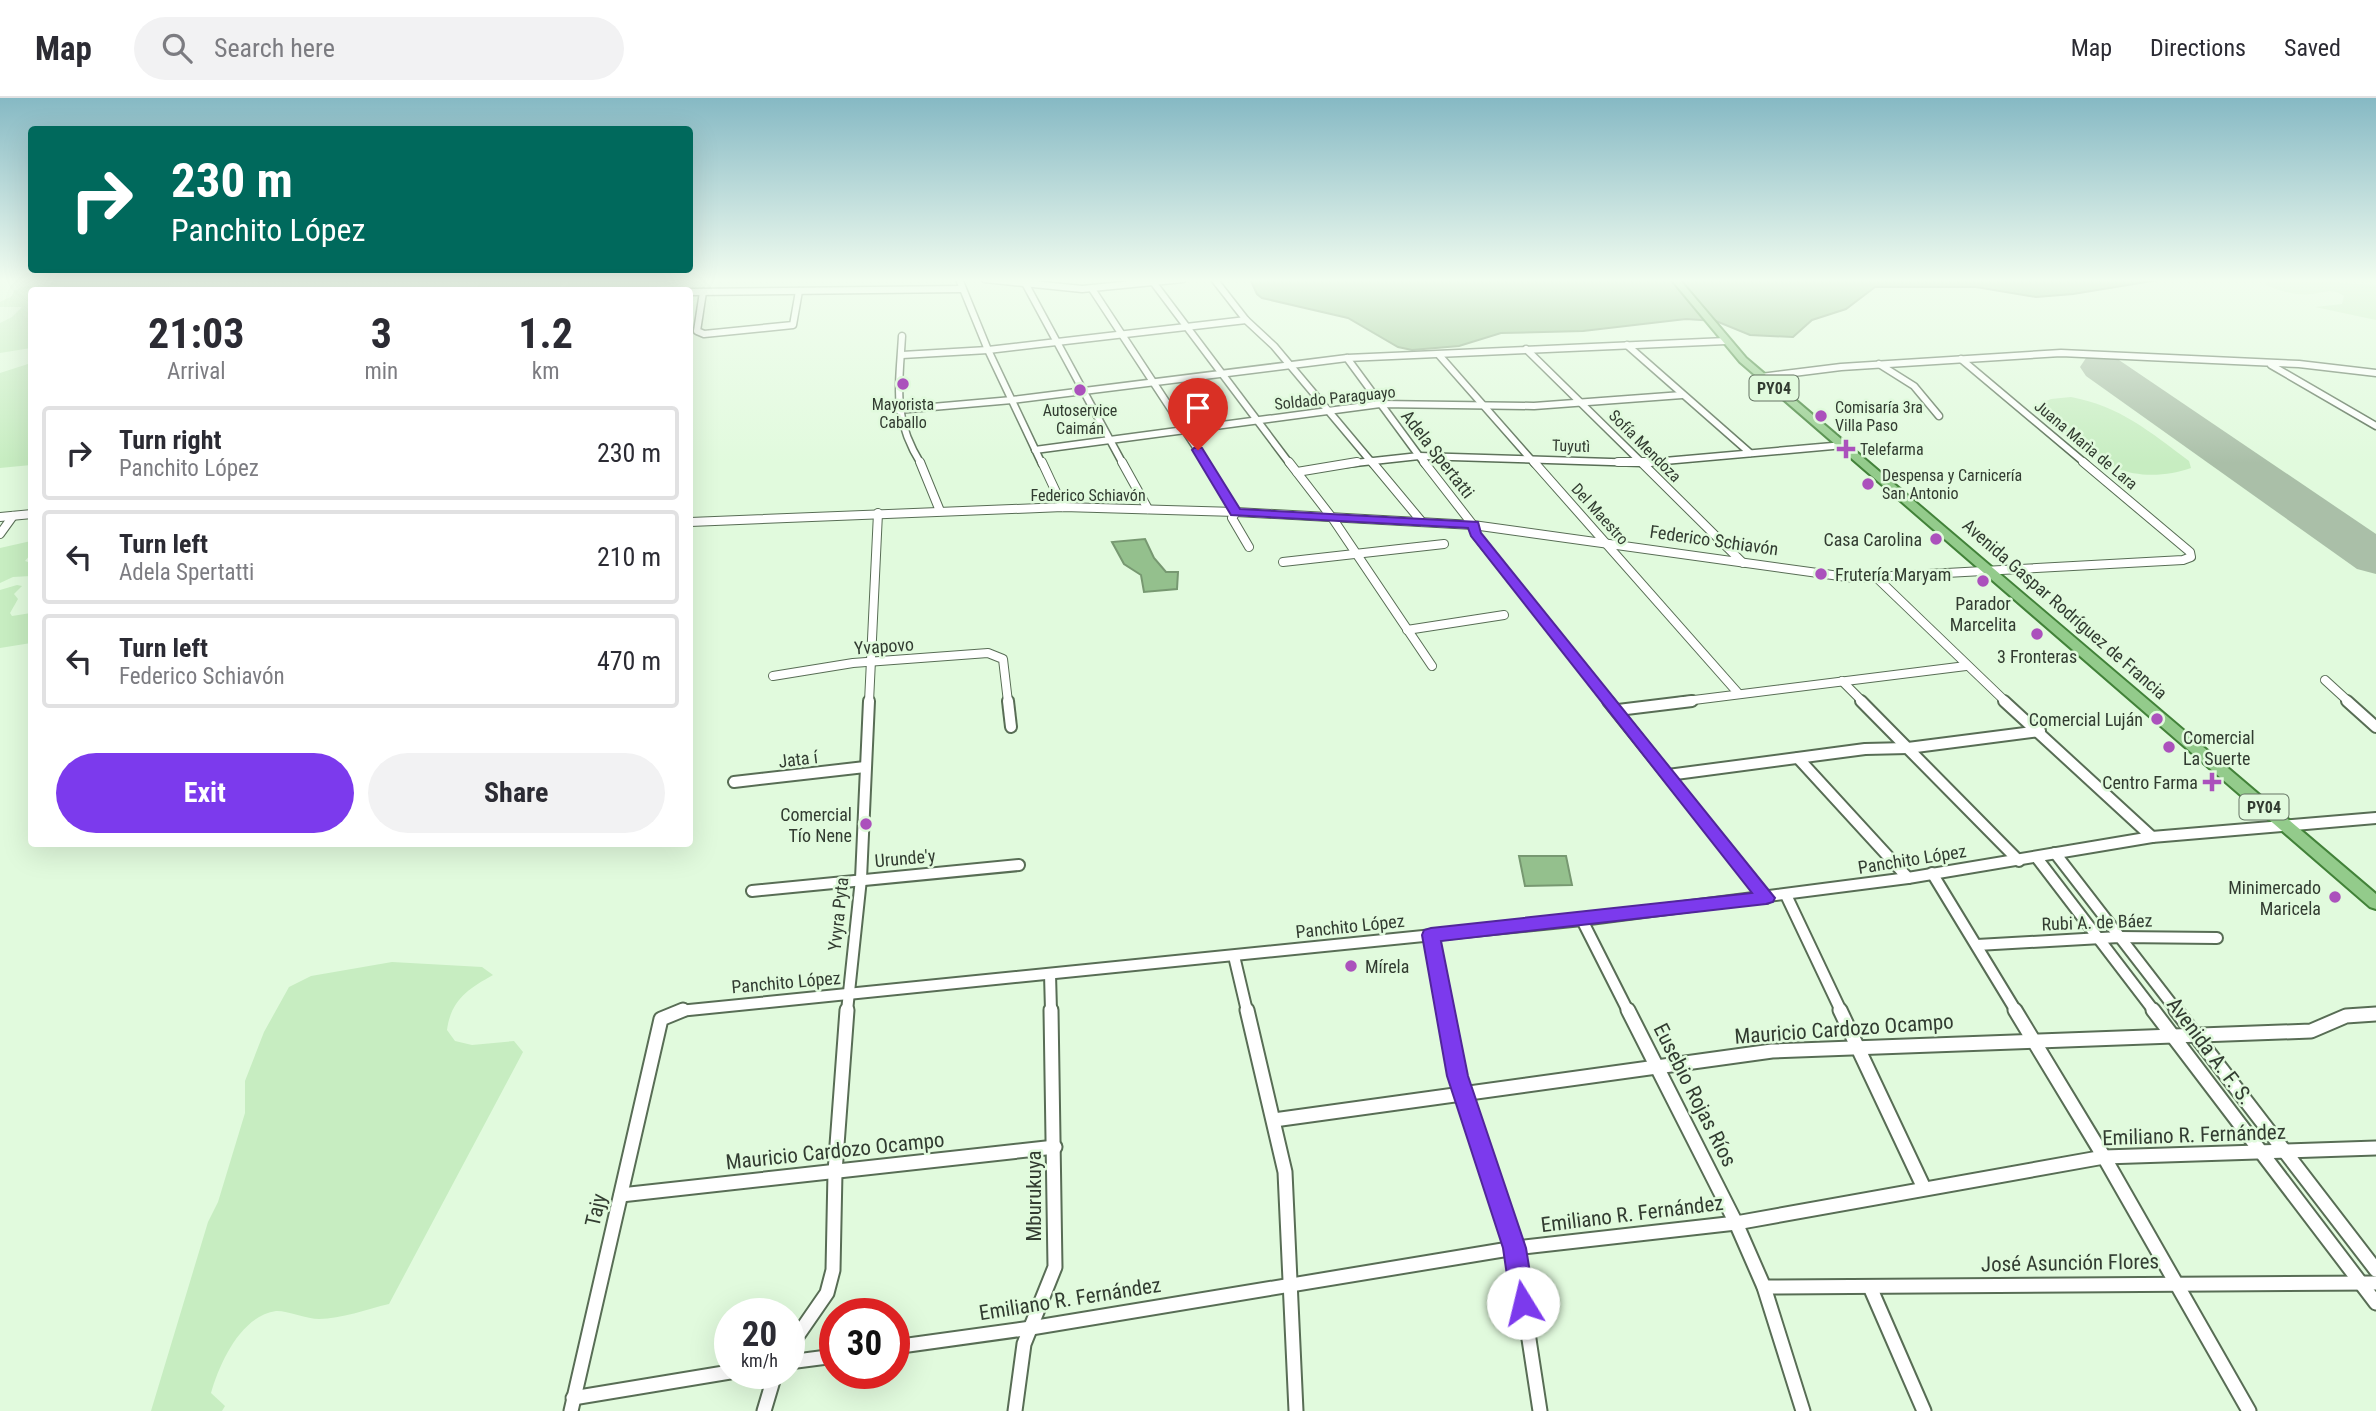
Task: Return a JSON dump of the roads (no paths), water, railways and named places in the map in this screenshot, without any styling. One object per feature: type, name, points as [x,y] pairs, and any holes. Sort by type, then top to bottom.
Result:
[{"type":"main road","name":"Avenida Gaspar Rodríguez de Francia","points":[[1726,341],[1761,377],[1844,445],[2376,903]]},
{"type":"street","points":[[902,340],[898,410],[904,431],[924,468],[940,512]]},
{"type":"street","points":[[984,340],[1063,507]]},
{"type":"street","points":[[902,355],[988,350],[1069,340]]},
{"type":"street","points":[[1126,340],[1236,512],[1232,518],[1249,547]]},
{"type":"street","points":[[1195,340],[1333,519],[1432,666]]},
{"type":"street","points":[[1268,340],[1422,522]]},
{"type":"street","points":[[898,410],[1012,400],[1347,358],[1726,341]]},
{"type":"street","points":[[1055,342],[1148,509]]},
{"type":"street","points":[[1627,345],[1750,453]]},
{"type":"street","name":"Sofía Mendoza","points":[[1526,349],[1742,561]]},
{"type":"street","points":[[1761,377],[1879,364],[2061,353],[2267,363],[2376,373]]},
{"type":"street","name":"Del Maestro","points":[[1438,355],[1738,693]]},
{"type":"street","name":"Adela Spertatti","points":[[1347,358],[1473,525],[1475,534],[1766,898]]},
{"type":"street","name":"Juana Marìa de Lara","points":[[1961,359],[2192,554]]},
{"type":"street","points":[[2267,363],[2376,426]]},
{"type":"street","points":[[1879,364],[1914,386],[1940,416]]},
{"type":"street","name":"Soldado Paraguayo","points":[[1035,450],[1380,404],[1583,404],[1682,395]]},
{"type":"street","name":"Tuyutì","points":[[1297,472],[1370,460],[1419,456],[1642,463],[1844,445]]},
{"type":"street","name":"Federico Schiavón","points":[[693,522],[1063,507],[1236,512],[1486,526],[1854,578],[2183,560],[2189,559],[2192,554]]},
{"type":"street","name":"Yvyra Pyta","points":[[805,1325],[827,1293],[833,1270],[835,1172],[848,993],[861,879],[878,513]]},
{"type":"street","points":[[0,517],[28,514]]},
{"type":"street","points":[[0,534],[13,516]]},
{"type":"street","points":[[1283,562],[1444,544]]},
{"type":"street","points":[[1877,578],[1966,666],[2040,731],[2152,837]]},
{"type":"street","points":[[1407,631],[1504,615]]},
{"type":"street","name":"Yvapovo","points":[[773,676],[799,669],[998,654],[1003,659],[1011,727]]},
{"type":"street","points":[[1618,710],[1966,666]]},
{"type":"street","points":[[2325,680],[2371,718],[2376,727]]},
{"type":"street","points":[[1842,681],[2019,861]]},
{"type":"street","points":[[1668,775],[1865,749],[1908,748],[2040,731]]},
{"type":"street","points":[[1798,758],[1908,878]]},
{"type":"street","name":"Jata í","points":[[734,782],[865,767]]},
{"type":"street","name":"Panchito López","points":[[661,1019],[684,1009],[1582,920],[1908,878],[2152,837],[2376,818]]},
{"type":"street","name":"Avenida A. F. S.","points":[[2055,853],[2376,1270]]},
{"type":"street","name":"Avenida A. F. S.","points":[[2036,858],[2261,1153],[2369,1283],[2376,1303]]},
{"type":"street","name":"Urunde'y","points":[[752,891],[1019,865]]},
{"type":"street","points":[[1932,873],[2104,1157],[2249,1411]]},
{"type":"street","points":[[1786,895],[1924,1188]]},
{"type":"street","name":"Eusebio Rojas Ríos","points":[[1582,920],[1736,1223],[1764,1287],[1803,1411]]},
{"type":"street","points":[[1431,935],[1462,1092],[1515,1248],[1540,1411]]},
{"type":"street","name":"Rubi A. de Báez","points":[[1978,946],[2119,937],[2217,938]]},
{"type":"street","points":[[1234,956],[1285,1172],[1296,1411]]},
{"type":"street","name":"Mburukuya","points":[[1015,1411],[1024,1344],[1055,1267],[1050,974]]},
{"type":"street","name":"Mauricio Cardozo Ocampo","points":[[1274,1120],[1772,1051],[2311,1031],[2346,1016],[2376,1014]]},
{"type":"street","name":"Tajy","points":[[572,1405],[661,1019]]},
{"type":"street","name":"Mauricio Cardozo Ocampo","points":[[621,1195],[1055,1147]]},
{"type":"street","name":"Emiliano R. Fernández","points":[[910,1345],[1031,1328],[1515,1248],[1736,1223],[2104,1157],[2376,1148]]},
{"type":"street","name":"José Asunción Flores","points":[[1764,1287],[2369,1283]]},
{"type":"street","points":[[1870,1287],[1924,1411]]},
{"type":"street","points":[[572,1405],[714,1375]]},
{"type":"street","points":[[764,1411],[771,1389]]},
{"type":"place","name":"Mayorista Caballo","points":[[903,384]]},
{"type":"place","name":"Autoservice Caimán","points":[[1080,390]]},
{"type":"place","name":"Comisaría 3ra Villa Paso","points":[[1821,416]]},
{"type":"place","name":"Telefarma","points":[[1846,449]]},
{"type":"place","name":"Despensa y Carnicería San Antonio","points":[[1868,484]]},
{"type":"place","name":"Casa Carolina","points":[[1936,539]]},
{"type":"place","name":"Frutería Maryam","points":[[1821,574]]},
{"type":"place","name":"Parador Marcelita","points":[[1983,581]]},
{"type":"place","name":"3 Fronteras","points":[[2037,634]]},
{"type":"place","name":"Comercial Luján","points":[[2157,719]]},
{"type":"place","name":"Comercial La Suerte","points":[[2169,747]]},
{"type":"place","name":"Centro Farma","points":[[2212,782]]},
{"type":"place","name":"Comercial Tío Nene","points":[[866,824]]},
{"type":"place","name":"Minimercado Maricela","points":[[2335,897]]},
{"type":"place","name":"Mírela","points":[[1351,966]]}]
